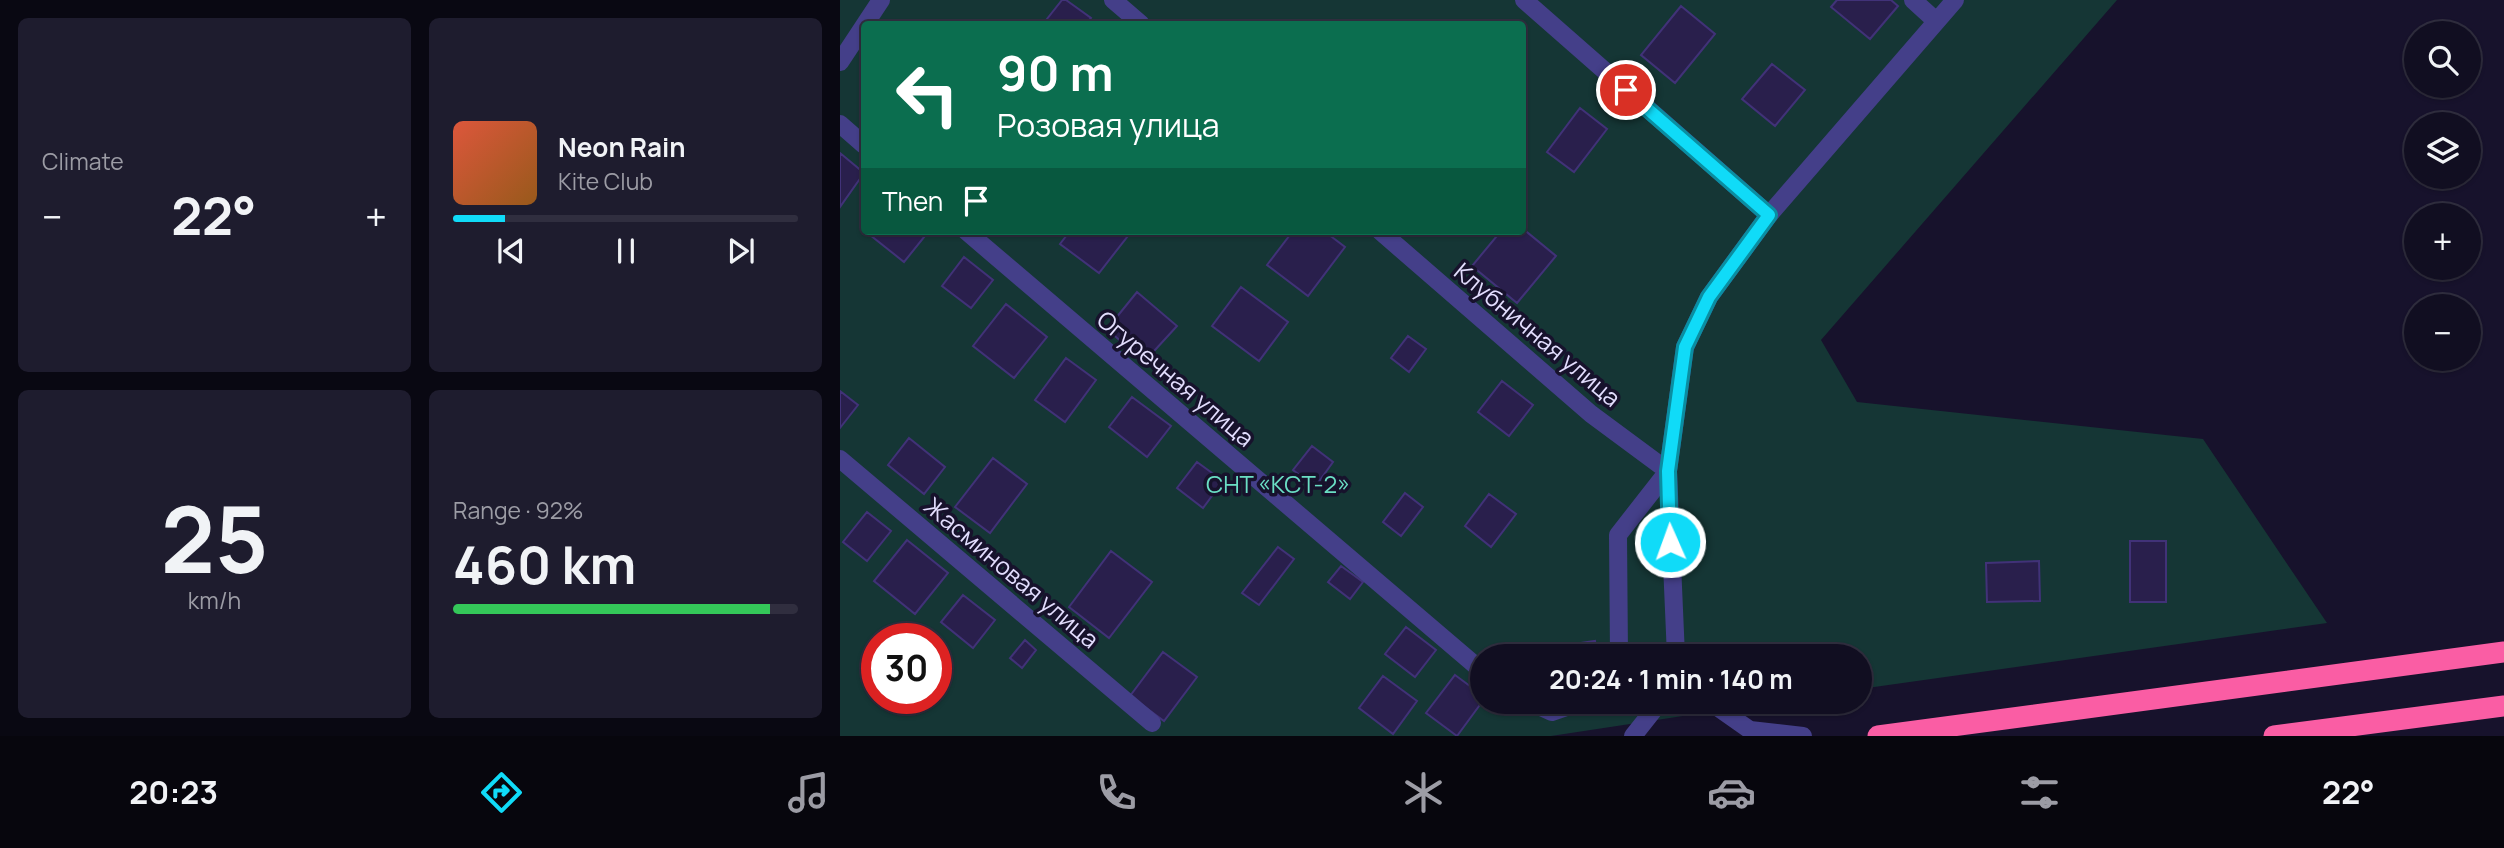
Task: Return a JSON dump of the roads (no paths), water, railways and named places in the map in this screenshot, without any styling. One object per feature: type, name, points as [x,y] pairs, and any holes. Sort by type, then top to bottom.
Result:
[{"type":"highway","points":[[1878,736],[2504,652]]},
{"type":"highway","points":[[2274,736],[2504,706]]},
{"type":"street","points":[[867,21],[881,0]]},
{"type":"street","points":[[1112,0],[1137,21]]},
{"type":"street","points":[[1524,0],[1769,215]]},
{"type":"street","points":[[1913,0],[1936,20]]},
{"type":"street","points":[[1676,644],[1671,589],[1668,471],[1685,347],[1709,297],[1769,215],[1955,0]]},
{"type":"street","points":[[840,62],[861,30]]},
{"type":"street","points":[[840,124],[861,142]]},
{"type":"street","name":"Огуречная улица","points":[[971,235],[1470,661]]},
{"type":"street","name":"Клубничная улица","points":[[1385,235],[1591,414],[1668,471]]},
{"type":"street","name":"Жасминовая улица","points":[[840,459],[1152,723]]},
{"type":"street","points":[[1619,644],[1618,535],[1668,471]]},
{"type":"street","points":[[1633,736],[1650,714]]},
{"type":"street","points":[[1727,714],[1750,730],[1803,736]]},
{"type":"park label","name":"СНТ «КСТ-2»","points":[[1278,483]]}]
